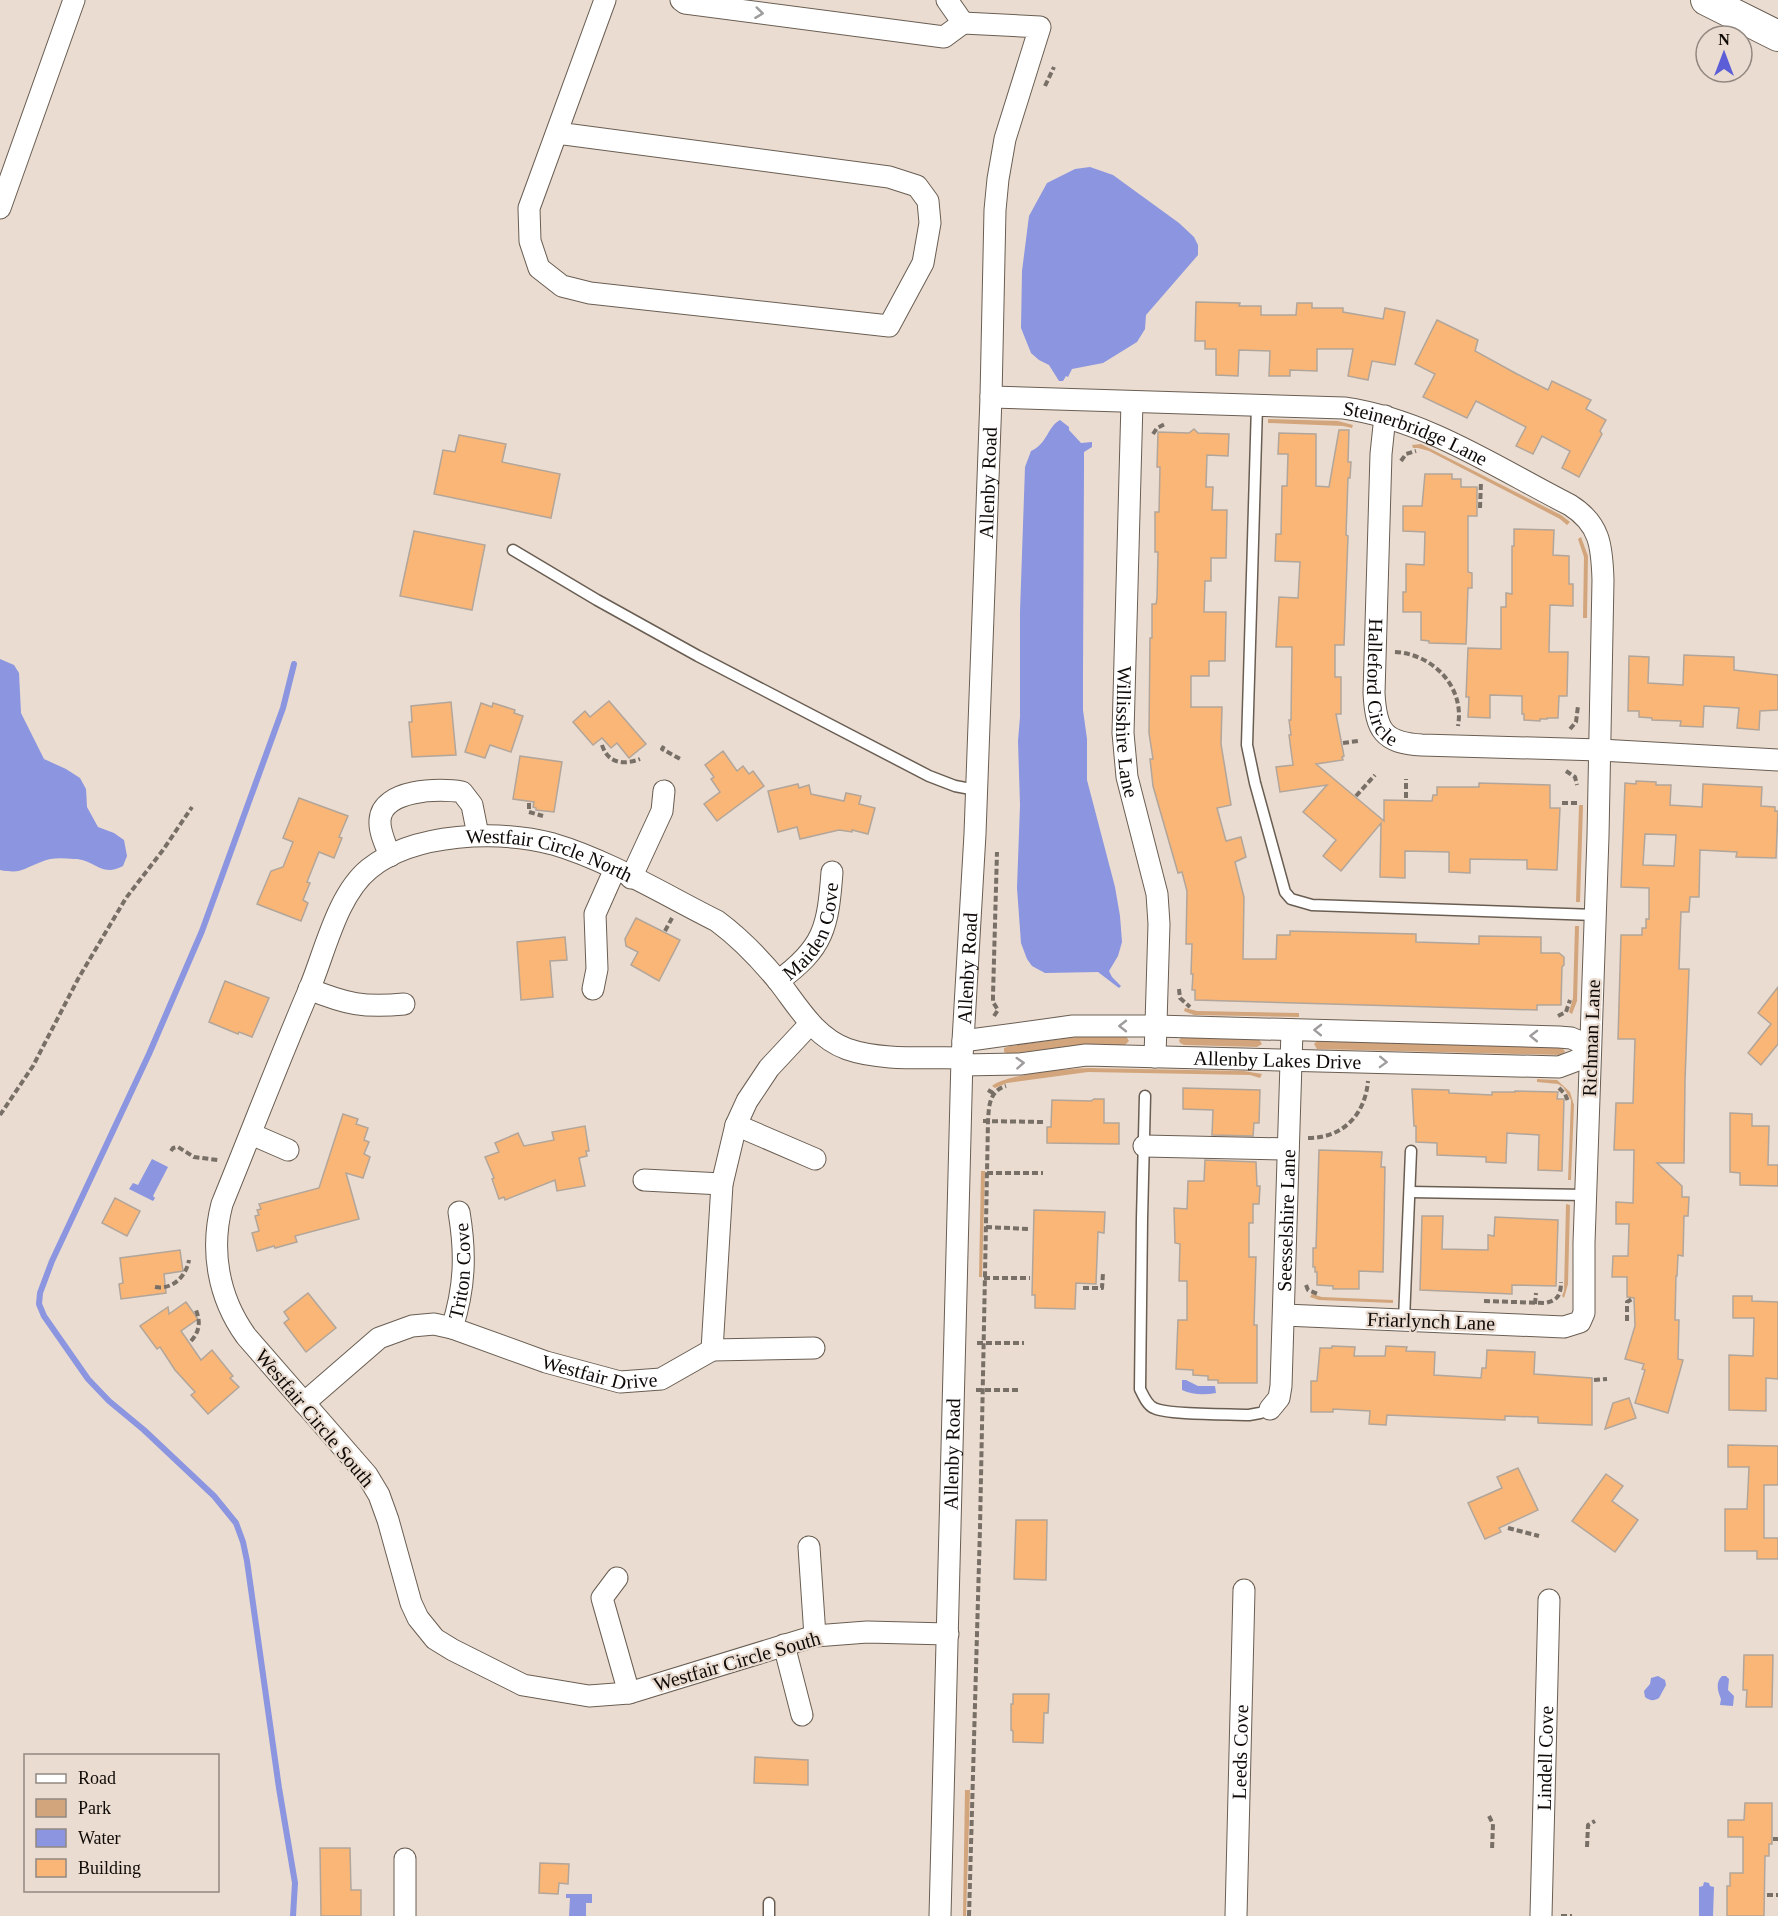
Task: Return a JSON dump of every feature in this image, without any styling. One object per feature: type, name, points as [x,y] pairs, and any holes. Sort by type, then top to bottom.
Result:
[{"type":"main road","points":[[1706,0],[1778,36]]},
{"type":"street","points":[[0,208],[74,0]]},
{"type":"street","points":[[557,133],[889,177],[917,186],[928,201],[930,223],[923,263],[889,326],[590,293],[562,286],[540,268],[530,241],[529,208],[605,0]]},
{"type":"street","points":[[681,0],[685,3],[944,37],[963,23],[947,0]]},
{"type":"street","name":"Allenby Road","points":[[940,1916],[962,1054],[976,790],[991,397],[995,210],[1005,139],[1040,27],[963,23]]},
{"type":"street","name":"Steinerbridge Lane","points":[[991,397],[1344,408],[1385,416],[1434,433],[1570,505],[1581,512],[1591,524],[1598,538],[1603,559],[1599,750]]},
{"type":"street","name":"Willisshire Lane","points":[[1132,402],[1123,733],[1127,777],[1157,894],[1159,924],[1155,1057]]},
{"type":"street","name":"Halleford Circle","points":[[1385,416],[1381,454],[1374,638],[1375,715],[1380,728],[1390,738],[1405,744],[1599,750]]},
{"type":"street","points":[[1599,750],[1778,760]]},
{"type":"street","name":"Richman Lane","points":[[1577,1323],[1584,1313],[1599,750]]},
{"type":"street","points":[[390,856],[381,832],[380,819],[384,807],[392,800],[405,795],[435,790],[462,792],[472,805],[478,835]]},
{"type":"street","points":[[594,989],[597,969],[595,914],[662,811],[664,791]]},
{"type":"street","name":"Westfair Circle North","points":[[251,1134],[294,1022],[340,910],[350,892],[369,869],[390,856],[424,843],[478,835],[520,837],[582,854],[717,921],[733,933],[778,981],[810,1024],[846,1048],[865,1054],[922,1058],[962,1054]]},
{"type":"street","name":"Maiden Cove","points":[[778,981],[806,959],[820,939],[829,907],[832,872]]},
{"type":"street","points":[[309,989],[355,1005],[404,1004]]},
{"type":"street","points":[[810,1024],[769,1068],[747,1101],[736,1125],[722,1184],[712,1350],[814,1348]]},
{"type":"street","name":"Allenby Lakes Drive","points":[[1073,1026],[1559,1036],[1571,1038],[1590,1050],[1575,1061],[1559,1066],[1086,1055],[1020,1064],[962,1054],[1073,1026]]},
{"type":"street","name":"Seesselshire Lane","points":[[1270,1408],[1279,1398],[1281,1386],[1292,1030]]},
{"type":"street","points":[[736,1125],[815,1159]]},
{"type":"street","points":[[251,1134],[288,1150]]},
{"type":"street","name":"Westfair Circle South","points":[[251,1134],[222,1204],[218,1221],[217,1257],[224,1297],[238,1326],[367,1475],[379,1495],[388,1520],[411,1603],[418,1618],[435,1639],[524,1685],[588,1696],[629,1693],[815,1636],[867,1632],[948,1634]]},
{"type":"street","points":[[1144,1146],[1288,1149]]},
{"type":"street","points":[[644,1180],[722,1184]]},
{"type":"street","name":"Triton Cove","points":[[452,1328],[458,1310],[464,1268],[459,1212]]},
{"type":"street","name":"Friarlynch Lane","points":[[1284,1315],[1564,1327],[1577,1323]]},
{"type":"street","name":"Westfair Drive","points":[[304,1404],[379,1338],[412,1326],[434,1324],[452,1328],[546,1362],[620,1382],[661,1378],[712,1350]]},
{"type":"street","points":[[809,1547],[815,1636]]},
{"type":"street","points":[[617,1578],[602,1598],[629,1693]]},
{"type":"street","name":"Leeds Cove","points":[[1236,1916],[1244,1590]]},
{"type":"street","name":"Lindell Cove","points":[[1541,1916],[1549,1600]]},
{"type":"street","points":[[784,1645],[802,1715]]},
{"type":"street","points":[[405,1859],[405,1916]]},
{"type":"lane","points":[[1257,405],[1247,745],[1285,892],[1291,899],[1322,906],[1594,915]]},
{"type":"lane","points":[[513,550],[607,606],[750,684],[929,776],[955,786],[976,790]]},
{"type":"lane","points":[[1145,1096],[1140,1389],[1153,1408],[1168,1412],[1249,1415],[1270,1408]]},
{"type":"lane","points":[[1404,1320],[1411,1151]]},
{"type":"lane","points":[[1410,1192],[1586,1195]]},
{"type":"lane","points":[[769,1902],[769,1916]]},
{"type":"path","points":[[1044,87],[1054,68]]},
{"type":"path","points":[[1151,438],[1157,428],[1167,423]]},
{"type":"path","points":[[1152,424],[1157,428]]},
{"type":"path","points":[[1405,447],[1408,452]]},
{"type":"path","points":[[1400,469],[1403,457],[1408,452],[1424,452]]},
{"type":"path","points":[[1473,477],[1490,486]]},
{"type":"path","points":[[1480,508],[1481,482]]},
{"type":"path","points":[[1395,644],[1395,652],[1424,659],[1445,677],[1454,691],[1457,702],[1459,719],[1457,730]]},
{"type":"path","points":[[1564,731],[1577,724],[1578,703]]},
{"type":"path","points":[[1342,743],[1358,741]]},
{"type":"path","points":[[602,745],[606,753],[621,763],[631,763],[640,759]]},
{"type":"path","points":[[664,746],[662,750],[682,760]]},
{"type":"path","points":[[1563,769],[1575,777],[1577,789]]},
{"type":"path","points":[[1356,796],[1376,775]]},
{"type":"path","points":[[1406,779],[1406,798]]},
{"type":"path","points":[[1576,814],[1577,796]]},
{"type":"path","points":[[529,803],[529,813],[543,816]]},
{"type":"path","points":[[1562,803],[1583,803]]},
{"type":"path","points":[[0,1115],[33,1066],[78,979],[126,898],[192,807]]},
{"type":"path","points":[[666,931],[675,914]]},
{"type":"path","points":[[1179,979],[1180,998],[1192,1008],[1200,1009]]},
{"type":"path","points":[[1551,1017],[1566,1012],[1571,995]]},
{"type":"path","points":[[1308,1138],[1329,1136],[1352,1121],[1364,1103],[1368,1081]]},
{"type":"path","points":[[969,1916],[986,1227],[986,1121],[993,1094],[998,1088],[1014,1084]]},
{"type":"path","points":[[988,1090],[993,1094]]},
{"type":"path","points":[[986,1121],[1043,1122]]},
{"type":"path","points":[[171,1151],[178,1147],[194,1157],[218,1160]]},
{"type":"path","points":[[987,1173],[1043,1173]]},
{"type":"path","points":[[986,1227],[1029,1229]]},
{"type":"path","points":[[155,1287],[168,1286],[176,1281],[187,1270],[189,1260]]},
{"type":"path","points":[[1083,1288],[1102,1288],[1103,1273]]},
{"type":"path","points":[[984,1278],[1030,1278]]},
{"type":"path","points":[[1535,1310],[1536,1293]]},
{"type":"path","points":[[1558,1298],[1562,1302]]},
{"type":"path","points":[[1628,1321],[1627,1302],[1632,1299]]},
{"type":"path","points":[[191,1341],[200,1325],[195,1308]]},
{"type":"path","points":[[977,1342],[1024,1342]]},
{"type":"path","points":[[1594,1380],[1607,1379]]},
{"type":"path","points":[[976,1390],[1021,1390]]},
{"type":"path","points":[[1508,1528],[1539,1536]]},
{"type":"path","points":[[1489,1816],[1493,1824],[1492,1850]]},
{"type":"path","points":[[1587,1847],[1587,1829],[1595,1821]]},
{"type":"path","points":[[1767,1895],[1778,1895]]},
{"type":"green space","points":[[1268,419],[1338,421],[1353,425],[1352,428],[1268,423]]},
{"type":"green space","points":[[1421,444],[1561,515],[1570,522],[1567,525],[1560,519],[1429,451],[1413,448],[1412,445]]},
{"type":"green space","points":[[1581,537],[1588,556],[1587,618],[1583,618],[1584,557],[1578,539]]},
{"type":"green space","points":[[1579,805],[1583,805],[1580,902],[1576,902]]},
{"type":"green space","points":[[1575,926],[1579,926],[1577,1001],[1572,1014],[1569,1012],[1573,998]]},
{"type":"green space","points":[[1185,1008],[1197,1011],[1299,1013],[1299,1017],[1194,1015],[1184,1011]]},
{"type":"green space","points":[[1126,1036],[1129,1041],[1125,1045],[1071,1046],[1008,1054],[1004,1052],[1004,1048],[1010,1046],[1077,1037]]},
{"type":"green space","points":[[1182,1037],[1259,1039],[1262,1044],[1257,1047],[1184,1045],[1179,1040]]},
{"type":"green space","points":[[1318,1040],[1561,1047],[1565,1051],[1560,1055],[1317,1049],[1314,1044]]},
{"type":"green space","points":[[1087,1068],[1244,1071],[1262,1074],[1260,1078],[1250,1075],[1088,1072],[1007,1083],[995,1088],[992,1086],[1023,1075]]},
{"type":"green space","points":[[1537,1079],[1557,1080],[1570,1092],[1574,1105],[1571,1180],[1568,1180],[1571,1100],[1563,1087],[1558,1084],[1537,1082]]},
{"type":"green space","points":[[981,1171],[985,1171],[982,1277],[979,1277]]},
{"type":"green space","points":[[1566,1204],[1570,1205],[1568,1284],[1564,1298],[1562,1296]]},
{"type":"green space","points":[[1312,1294],[1322,1297],[1393,1300],[1393,1303],[1319,1300],[1310,1297]]},
{"type":"green space","points":[[965,1790],[970,1790],[966,1916],[963,1916]]},
{"type":"water","points":[[1090,167],[1113,175],[1179,223],[1194,237],[1198,245],[1198,255],[1146,315],[1145,329],[1137,342],[1103,363],[1072,369],[1068,377],[1059,381],[1049,365],[1031,353],[1021,328],[1022,271],[1029,216],[1047,183],[1075,169]]},
{"type":"water","points":[[1060,420],[1069,427],[1081,443],[1092,442],[1092,447],[1084,452],[1083,710],[1087,739],[1087,780],[1115,887],[1120,916],[1122,942],[1118,956],[1109,971],[1121,986],[1119,988],[1098,972],[1045,973],[1032,966],[1021,943],[1017,888],[1020,805],[1018,741],[1025,467],[1031,451],[1041,444],[1052,427]]},
{"type":"water","points":[[0,659],[14,665],[19,673],[21,713],[44,759],[80,778],[86,789],[87,807],[98,827],[124,840],[127,856],[123,866],[109,870],[81,860],[57,858],[45,860],[18,871],[0,870]]},
{"type":"water","points":[[152,1159],[168,1167],[153,1196],[155,1198],[153,1201],[129,1189],[133,1183],[138,1185]]},
{"type":"water","points":[[1182,1380],[1198,1386],[1215,1386],[1216,1393],[1186,1392],[1182,1390]]},
{"type":"water","points":[[1658,1676],[1665,1680],[1666,1685],[1659,1698],[1654,1700],[1645,1697],[1644,1691],[1650,1684],[1651,1678]]},
{"type":"water","points":[[1722,1676],[1729,1679],[1728,1690],[1734,1696],[1733,1706],[1720,1705],[1718,1684]]},
{"type":"water","points":[[1704,1882],[1714,1887],[1713,1916],[1699,1916],[1699,1887],[1703,1886]]},
{"type":"water","points":[[566,1894],[592,1894],[592,1903],[586,1903],[586,1916],[569,1916],[570,1898],[566,1898]]},
{"type":"building","points":[[1196,302],[1261,306],[1261,315],[1296,315],[1297,303],[1312,303],[1312,308],[1343,308],[1343,312],[1383,319],[1385,308],[1405,312],[1395,365],[1372,361],[1368,380],[1348,376],[1353,349],[1317,349],[1317,371],[1290,370],[1290,376],[1269,376],[1270,351],[1239,350],[1238,376],[1216,375],[1216,349],[1205,349],[1205,341],[1195,341]]},
{"type":"building","points":[[1437,320],[1478,340],[1475,351],[1517,374],[1548,390],[1552,381],[1591,400],[1586,409],[1606,420],[1600,431],[1602,434],[1579,477],[1562,468],[1570,451],[1542,436],[1533,454],[1516,446],[1526,427],[1476,401],[1467,418],[1423,397],[1435,374],[1415,364]]},
{"type":"building","points":[[1194,429],[1198,433],[1229,434],[1228,456],[1207,455],[1206,487],[1213,487],[1212,510],[1227,510],[1226,558],[1211,558],[1211,581],[1205,581],[1204,612],[1226,612],[1225,661],[1209,661],[1209,676],[1191,676],[1191,707],[1222,707],[1221,744],[1231,805],[1217,808],[1226,841],[1241,837],[1246,857],[1235,862],[1244,897],[1243,959],[1276,959],[1277,935],[1290,935],[1290,931],[1416,934],[1416,942],[1479,944],[1479,936],[1541,937],[1541,953],[1559,953],[1564,957],[1561,1005],[1537,1005],[1537,1010],[1195,1000],[1195,990],[1192,990],[1193,974],[1191,974],[1192,944],[1186,944],[1187,891],[1182,872],[1178,873],[1153,786],[1150,759],[1153,759],[1149,733],[1152,604],[1156,604],[1157,598],[1158,552],[1155,552],[1155,512],[1159,512],[1158,432],[1189,433]]},
{"type":"building","points":[[1339,430],[1349,430],[1348,462],[1351,462],[1350,478],[1348,478],[1344,645],[1335,645],[1335,677],[1341,677],[1341,714],[1336,714],[1344,756],[1343,760],[1316,764],[1384,821],[1384,800],[1432,801],[1433,795],[1437,795],[1437,787],[1479,787],[1479,783],[1550,785],[1550,808],[1560,808],[1557,870],[1527,869],[1527,860],[1470,859],[1470,873],[1449,872],[1449,852],[1405,851],[1405,878],[1380,877],[1381,823],[1341,871],[1323,856],[1336,840],[1303,812],[1327,785],[1280,792],[1276,767],[1293,765],[1289,735],[1291,735],[1289,720],[1291,720],[1292,647],[1276,647],[1279,597],[1298,598],[1300,562],[1275,561],[1276,534],[1281,534],[1282,486],[1287,486],[1288,454],[1278,454],[1279,433],[1316,434],[1316,486],[1329,487]]},
{"type":"building","points":[[459,435],[506,444],[502,462],[560,474],[551,518],[434,494],[443,450],[455,452]]},
{"type":"building","points":[[1425,474],[1452,474],[1452,479],[1461,479],[1461,487],[1477,487],[1477,516],[1468,516],[1468,572],[1472,573],[1472,588],[1468,588],[1466,644],[1429,643],[1429,641],[1421,640],[1421,612],[1403,612],[1406,564],[1424,565],[1425,532],[1403,531],[1403,506],[1422,506]]},
{"type":"building","points":[[1514,529],[1554,530],[1553,555],[1569,556],[1569,584],[1573,584],[1573,606],[1550,605],[1549,652],[1568,652],[1567,696],[1559,696],[1558,718],[1540,719],[1540,721],[1524,720],[1522,696],[1490,695],[1490,718],[1468,717],[1469,697],[1466,697],[1468,648],[1501,649],[1501,607],[1506,607],[1506,593],[1512,594]]},
{"type":"building","points":[[414,531],[485,545],[472,610],[400,596]]},
{"type":"building","points":[[1684,655],[1734,657],[1734,670],[1778,675],[1778,710],[1760,711],[1759,730],[1737,728],[1739,708],[1704,706],[1703,727],[1680,726],[1681,721],[1652,720],[1652,718],[1639,717],[1639,711],[1628,711],[1629,656],[1649,657],[1648,683],[1683,685]]},
{"type":"building","points":[[609,701],[646,744],[629,758],[617,743],[611,748],[602,738],[593,745],[573,722],[585,711],[590,717]]},
{"type":"building","points":[[451,702],[456,755],[412,757],[409,722],[412,722],[411,706]]},
{"type":"building","points":[[481,703],[492,707],[493,703],[515,710],[514,713],[523,716],[511,752],[490,745],[485,758],[465,752]]},
{"type":"building","points":[[723,751],[737,771],[743,766],[749,774],[753,771],[764,786],[717,821],[704,804],[720,792],[711,779],[714,777],[705,765]]},
{"type":"building","points":[[520,756],[562,762],[554,812],[536,810],[533,807],[534,802],[513,799]]},
{"type":"building","points":[[1636,781],[1671,785],[1670,805],[1702,807],[1703,784],[1762,787],[1761,806],[1775,807],[1775,811],[1778,811],[1776,858],[1736,857],[1737,852],[1700,850],[1699,897],[1690,897],[1689,912],[1681,912],[1679,969],[1689,969],[1684,1163],[1657,1163],[1682,1186],[1682,1197],[1689,1197],[1688,1216],[1684,1216],[1683,1256],[1678,1255],[1676,1276],[1675,1320],[1679,1320],[1678,1359],[1683,1360],[1668,1413],[1635,1403],[1645,1370],[1642,1369],[1644,1364],[1625,1359],[1635,1326],[1634,1298],[1627,1297],[1627,1277],[1612,1277],[1613,1256],[1628,1256],[1629,1224],[1616,1224],[1616,1202],[1633,1203],[1634,1150],[1614,1150],[1616,1103],[1633,1103],[1635,1039],[1618,1039],[1621,935],[1642,935],[1642,928],[1646,928],[1646,919],[1649,919],[1649,888],[1621,887],[1625,783],[1636,784]],"holes":[[[1645,834],[1676,835],[1674,866],[1643,865]]]},
{"type":"building","points":[[798,784],[799,788],[809,785],[811,794],[844,801],[846,793],[861,796],[859,804],[875,808],[868,834],[839,830],[800,839],[797,827],[778,832],[768,791]]},
{"type":"building","points":[[299,798],[348,816],[339,837],[342,838],[334,858],[319,852],[307,882],[310,883],[303,900],[308,903],[301,921],[257,904],[271,871],[283,867],[293,842],[283,838]]},
{"type":"building","points":[[636,918],[680,940],[659,981],[631,965],[638,952],[626,946],[625,939]]},
{"type":"building","points":[[565,937],[567,960],[550,961],[553,997],[521,1000],[517,942]]},
{"type":"building","points":[[225,981],[269,998],[252,1037],[209,1022]]},
{"type":"building","points":[[1778,987],[1778,1044],[1761,1065],[1748,1053],[1771,1024],[1758,1013]]},
{"type":"building","points":[[1183,1088],[1260,1090],[1259,1123],[1254,1123],[1253,1136],[1212,1135],[1213,1110],[1183,1109]]},
{"type":"building","points":[[1412,1089],[1492,1095],[1492,1092],[1558,1092],[1557,1099],[1564,1099],[1562,1171],[1538,1170],[1539,1135],[1507,1133],[1506,1163],[1486,1162],[1486,1157],[1437,1155],[1437,1143],[1416,1142]]},
{"type":"building","points":[[1104,1099],[1104,1123],[1119,1123],[1119,1144],[1047,1143],[1047,1127],[1051,1127],[1052,1100],[1091,1101]]},
{"type":"building","points":[[1730,1113],[1752,1114],[1752,1126],[1769,1126],[1768,1165],[1778,1165],[1778,1186],[1740,1185],[1740,1173],[1730,1172]]},
{"type":"building","points":[[343,1114],[358,1119],[356,1124],[368,1128],[364,1140],[369,1142],[364,1154],[370,1157],[363,1178],[346,1173],[359,1219],[295,1236],[297,1242],[257,1251],[252,1233],[259,1231],[255,1216],[259,1215],[257,1210],[261,1209],[259,1204],[319,1188]]},
{"type":"building","points":[[585,1126],[589,1151],[586,1151],[587,1156],[579,1158],[585,1186],[557,1191],[555,1180],[505,1200],[504,1197],[499,1199],[492,1179],[494,1178],[485,1157],[499,1152],[495,1143],[518,1133],[524,1146],[554,1140],[552,1132]]},
{"type":"building","points":[[1319,1150],[1382,1152],[1381,1167],[1385,1167],[1383,1272],[1359,1271],[1359,1289],[1333,1289],[1333,1286],[1317,1285],[1317,1272],[1313,1267],[1313,1248],[1316,1248]]},
{"type":"building","points":[[1205,1160],[1256,1162],[1257,1186],[1260,1186],[1259,1204],[1253,1204],[1253,1223],[1249,1223],[1249,1257],[1256,1257],[1254,1325],[1257,1325],[1257,1383],[1218,1383],[1218,1380],[1208,1380],[1208,1376],[1193,1375],[1193,1370],[1176,1369],[1178,1320],[1187,1320],[1187,1281],[1179,1281],[1180,1244],[1175,1243],[1174,1208],[1187,1209],[1188,1181],[1204,1181]]},
{"type":"building","points":[[115,1198],[140,1211],[127,1236],[102,1223]]},
{"type":"building","points":[[1034,1210],[1105,1212],[1104,1233],[1098,1232],[1096,1284],[1076,1283],[1075,1309],[1035,1308],[1035,1295],[1032,1295]]},
{"type":"building","points":[[1422,1216],[1443,1216],[1442,1249],[1488,1250],[1488,1235],[1494,1236],[1495,1217],[1558,1220],[1556,1286],[1512,1285],[1512,1294],[1420,1290]]},
{"type":"building","points":[[180,1250],[183,1271],[164,1274],[166,1293],[121,1299],[119,1284],[123,1283],[120,1258]]},
{"type":"building","points":[[308,1293],[336,1328],[306,1352],[284,1323],[289,1319],[284,1312]]},
{"type":"building","points":[[1733,1296],[1752,1296],[1752,1301],[1778,1302],[1778,1379],[1766,1378],[1766,1411],[1729,1410],[1729,1355],[1753,1356],[1754,1318],[1733,1318]]},
{"type":"building","points":[[186,1302],[198,1319],[181,1331],[201,1360],[212,1350],[233,1376],[230,1378],[239,1387],[208,1414],[191,1395],[195,1392],[175,1370],[160,1347],[157,1349],[140,1326],[168,1307],[169,1314]]},
{"type":"building","points":[[1332,1346],[1355,1347],[1354,1356],[1385,1356],[1386,1346],[1407,1347],[1406,1351],[1435,1352],[1434,1375],[1481,1378],[1482,1368],[1486,1368],[1487,1350],[1535,1352],[1534,1374],[1592,1378],[1592,1425],[1538,1423],[1538,1417],[1505,1416],[1505,1420],[1387,1415],[1386,1425],[1369,1424],[1370,1411],[1333,1409],[1333,1412],[1311,1412],[1311,1381],[1317,1381],[1320,1348],[1332,1348]]},
{"type":"building","points":[[1629,1398],[1636,1418],[1605,1429],[1613,1403]]},
{"type":"building","points":[[1728,1445],[1778,1446],[1778,1485],[1764,1485],[1764,1538],[1778,1538],[1778,1559],[1757,1559],[1757,1551],[1725,1551],[1725,1509],[1747,1509],[1749,1467],[1728,1467]]},
{"type":"building","points":[[1518,1468],[1538,1510],[1499,1528],[1501,1532],[1485,1539],[1468,1503],[1502,1488],[1497,1477]]},
{"type":"building","points":[[1606,1474],[1623,1486],[1612,1501],[1638,1520],[1615,1552],[1572,1521]]},
{"type":"building","points":[[1016,1520],[1047,1520],[1046,1580],[1014,1579]]},
{"type":"building","points":[[1744,1655],[1773,1655],[1772,1707],[1746,1707],[1747,1690],[1743,1690]]},
{"type":"building","points":[[1013,1694],[1049,1694],[1048,1713],[1044,1713],[1043,1743],[1013,1742],[1011,1704],[1013,1704]]},
{"type":"building","points":[[755,1757],[808,1760],[808,1785],[754,1783]]},
{"type":"building","points":[[1745,1803],[1772,1803],[1772,1844],[1769,1844],[1769,1856],[1765,1856],[1764,1916],[1727,1916],[1727,1886],[1730,1886],[1730,1873],[1743,1873],[1743,1837],[1728,1837],[1728,1820],[1744,1820]]},
{"type":"building","points":[[320,1848],[350,1848],[351,1890],[361,1890],[361,1916],[321,1916]]},
{"type":"building","points":[[540,1863],[569,1864],[568,1884],[559,1883],[558,1894],[539,1893]]},
{"type":"waterway","points":[[293,1916],[295,1883],[279,1788],[247,1561],[236,1523],[214,1496],[144,1430],[109,1401],[88,1379],[44,1316],[39,1304],[40,1293],[52,1261],[149,1054],[202,931],[283,708],[294,664]]}]
